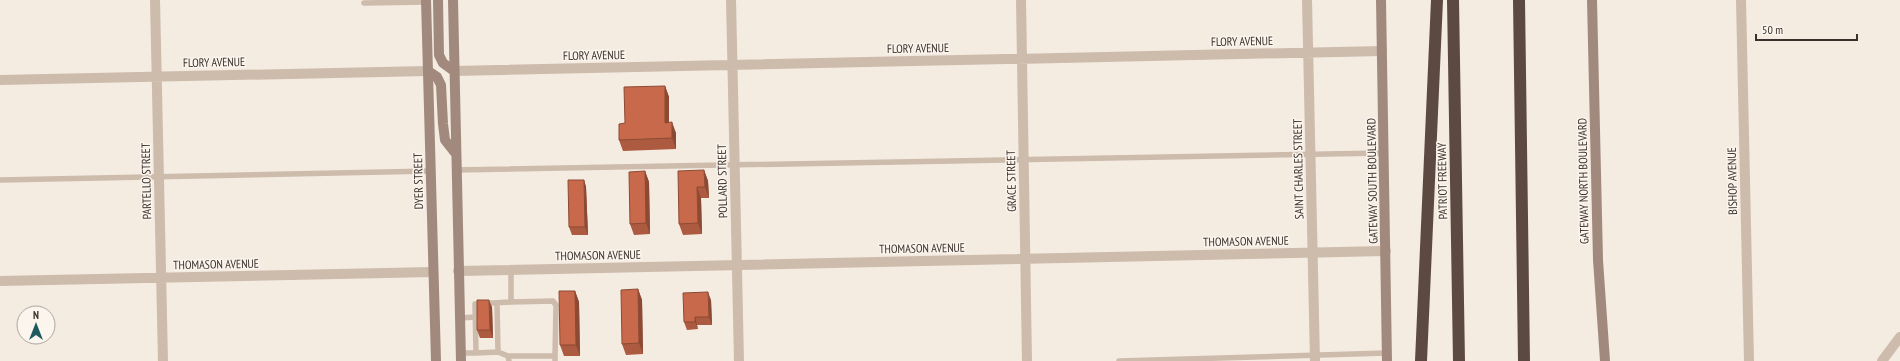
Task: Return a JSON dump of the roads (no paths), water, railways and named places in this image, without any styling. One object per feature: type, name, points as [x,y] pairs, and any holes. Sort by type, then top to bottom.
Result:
[{"type":"highway","points":[[1420,361],[1437,0]]},
{"type":"highway","name":"PATRIOT FREEWAY","points":[[1453,0],[1459,361]]},
{"type":"highway","points":[[1519,0],[1524,359]]},
{"type":"main road","points":[[438,0],[439,55],[443,63],[454,71]]},
{"type":"main road","points":[[452,0],[460,357]]},
{"type":"main road","name":"GATEWAY SOUTH BOULEVARD","points":[[1381,0],[1387,357]]},
{"type":"main road","name":"GATEWAY NORTH BOULEVARD","points":[[1592,0],[1598,260],[1605,361]]},
{"type":"main road","name":"DYER STREET","points":[[426,1],[436,361]]},
{"type":"main road","points":[[428,71],[438,77],[441,85],[443,124],[446,140],[456,154]]},
{"type":"street","name":"PARTELLO STREET","points":[[155,0],[163,361]]},
{"type":"street","name":"POLLARD STREET","points":[[731,0],[739,361]]},
{"type":"street","name":"GRACE STREET","points":[[1021,0],[1027,361]]},
{"type":"street","name":"SAINT CHARLES STREET","points":[[1307,0],[1315,358]]},
{"type":"street","name":"BISHOP AVENUE","points":[[1741,0],[1749,361]]},
{"type":"street","name":"FLORY AVENUE","points":[[454,71],[1382,51]]},
{"type":"street","name":"FLORY AVENUE","points":[[0,80],[428,71]]},
{"type":"street","name":"THOMASON AVENUE","points":[[458,271],[1386,251]]},
{"type":"street","name":"THOMASON AVENUE","points":[[0,281],[433,272]]},
{"type":"street","points":[[1882,361],[1900,337]]},
{"type":"lane","points":[[364,3],[426,1]]},
{"type":"lane","points":[[456,170],[1384,153]]},
{"type":"lane","points":[[0,180],[431,171]]},
{"type":"lane","points":[[511,270],[511,302]]},
{"type":"lane","points":[[460,357],[476,352],[498,352],[508,358],[555,359],[556,305],[553,301],[475,304],[476,352]]},
{"type":"lane","points":[[497,303],[498,352]]},
{"type":"lane","points":[[459,318],[476,317]]},
{"type":"lane","points":[[1118,361],[1387,357]]}]
